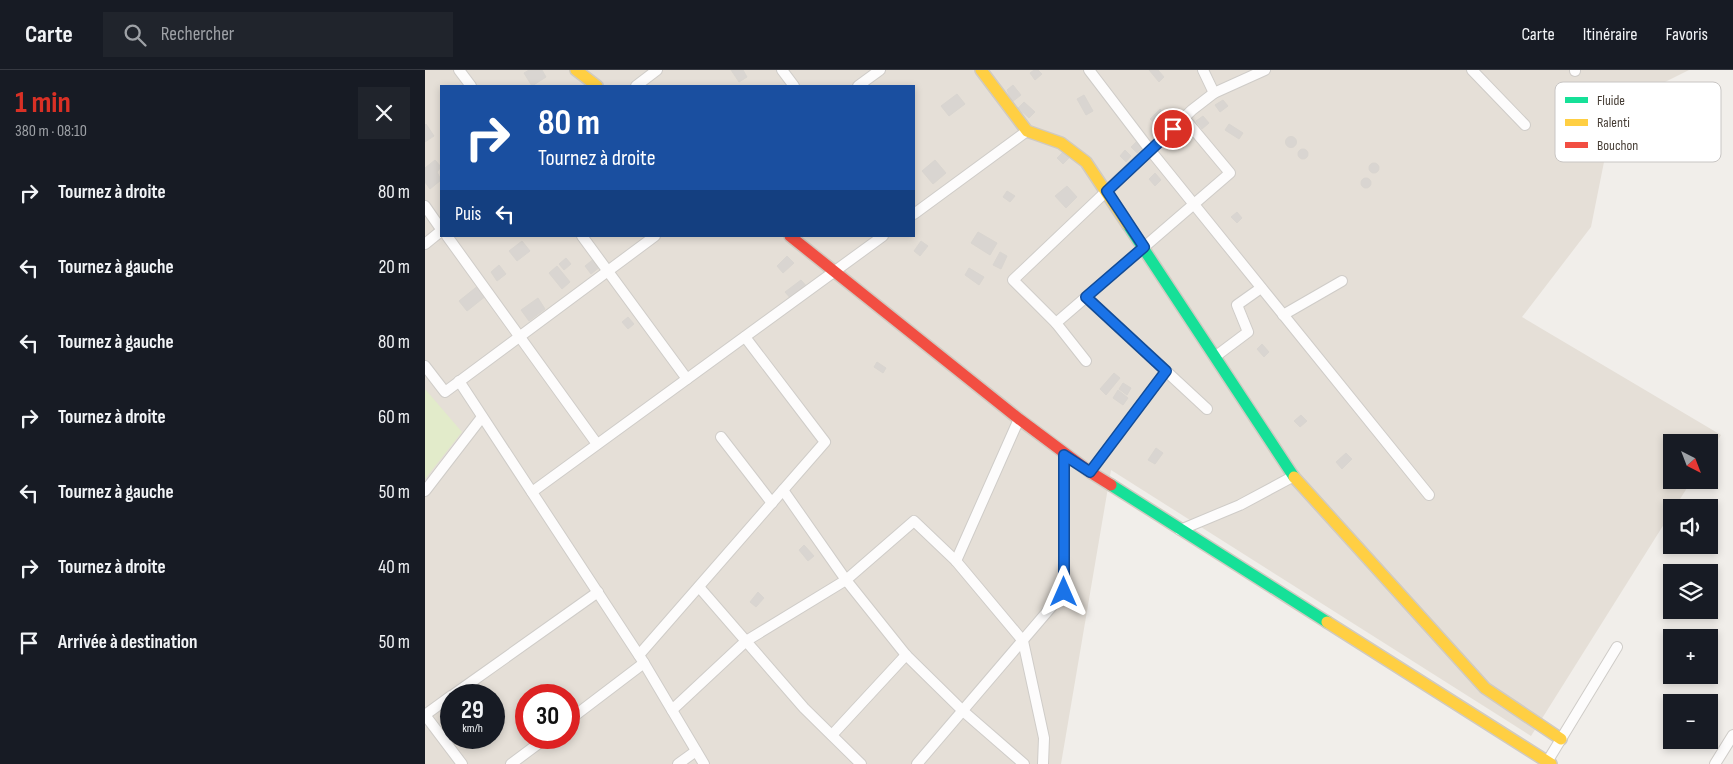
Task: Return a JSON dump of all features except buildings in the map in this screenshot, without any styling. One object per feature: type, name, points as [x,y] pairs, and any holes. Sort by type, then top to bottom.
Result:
[{"type":"main road","points":[[576,70],[596,85]]},
{"type":"main road","points":[[981,70],[1027,132],[1061,143],[1086,162],[1294,476],[1485,688],[1561,740]]},
{"type":"main road","points":[[791,237],[1064,455],[1549,763]]},
{"type":"street","points":[[459,70],[470,85]]},
{"type":"street","points":[[637,85],[657,70]]},
{"type":"street","points":[[782,70],[793,85]]},
{"type":"street","points":[[859,85],[880,70]]},
{"type":"street","points":[[1089,70],[1150,150],[1429,495]]},
{"type":"street","points":[[1203,70],[1214,93]]},
{"type":"street","points":[[1086,361],[1056,323],[1013,280],[1184,118],[1214,93],[1265,70]]},
{"type":"street","points":[[1472,70],[1525,125]]},
{"type":"street","points":[[1056,323],[1230,174],[1184,118]]},
{"type":"street","points":[[915,213],[1027,132]]},
{"type":"street","points":[[425,206],[440,228]]},
{"type":"street","points":[[425,244],[440,231]]},
{"type":"street","points":[[448,237],[597,444]]},
{"type":"street","points":[[583,237],[687,379]]},
{"type":"street","points":[[425,366],[445,392],[654,237]]},
{"type":"street","points":[[532,492],[882,237]]},
{"type":"street","points":[[1283,315],[1342,281]]},
{"type":"street","points":[[1216,356],[1248,332],[1237,305],[1261,288]]},
{"type":"street","points":[[1086,297],[1207,409]]},
{"type":"street","points":[[580,711],[642,659],[699,586],[825,442],[745,337]]},
{"type":"street","points":[[1090,472],[1166,371]]},
{"type":"street","points":[[459,382],[642,659],[704,764]]},
{"type":"street","points":[[425,491],[482,416]]},
{"type":"street","points":[[955,562],[1019,419]]},
{"type":"street","points":[[721,437],[772,503]]},
{"type":"street","points":[[917,764],[1064,592],[1064,455]]},
{"type":"street","points":[[1180,530],[1240,505],[1294,476]]},
{"type":"street","points":[[783,490],[846,580],[906,655],[963,710],[1024,764]]},
{"type":"street","points":[[672,710],[746,641],[846,580],[914,521],[955,562],[1023,641],[1044,738],[1043,764]]},
{"type":"street","points":[[699,586],[804,708],[861,764]]},
{"type":"street","points":[[469,684],[598,592]]},
{"type":"street","points":[[1549,763],[1617,647]]},
{"type":"street","points":[[832,736],[906,655]]},
{"type":"street","points":[[440,704],[425,715],[463,764]]},
{"type":"street","points":[[1715,764],[1733,736]]},
{"type":"street","points":[[511,764],[531,749]]},
{"type":"street","points":[[679,764],[696,751]]},
{"type":"shaded area","points":[[425,70],[1689,70],[1665,82],[1555,82],[1555,162],[1604,162],[1591,227],[1522,317],[1721,435],[1718,440],[1718,434],[1663,434],[1663,489],[1686,489],[1680,499],[1663,499],[1663,526],[1531,736],[1111,470],[1061,764],[425,764]]},
{"type":"green space","points":[[425,389],[462,432],[425,479]]},
{"type":"traffic: fast","points":[[1128,225],[1294,477]]},
{"type":"traffic: fast","points":[[1111,485],[1327,622]]},
{"type":"traffic: slow","points":[[576,70],[596,85]]},
{"type":"traffic: slow","points":[[981,70],[1027,131],[1061,143],[1086,162],[1128,225]]},
{"type":"traffic: slow","points":[[1294,477],[1485,688],[1561,739]]},
{"type":"traffic: slow","points":[[1327,622],[1551,764]]},
{"type":"traffic: jam","points":[[791,237],[1019,419],[1090,472],[1111,485]]},
{"type":"route","points":[[1064,592],[1064,455],[1090,472],[1166,371],[1086,297],[1144,247],[1107,191],[1173,129]]}]
